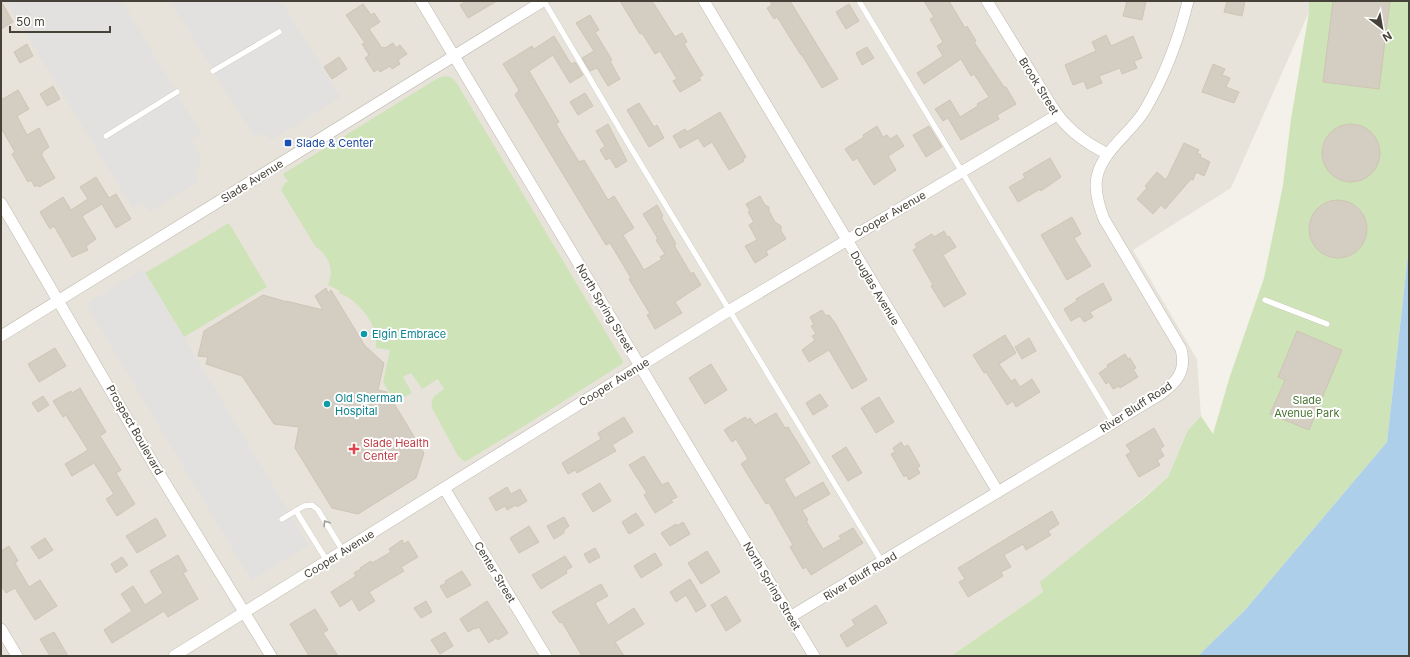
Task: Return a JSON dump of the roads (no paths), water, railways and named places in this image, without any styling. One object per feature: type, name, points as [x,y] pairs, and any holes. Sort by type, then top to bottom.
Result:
[{"type":"street","name":"North Spring Street","points":[[421,1],[814,656]]},
{"type":"street","name":"Slade Avenue","points":[[1,336],[543,1]]},
{"type":"street","name":"Douglas Avenue","points":[[704,1],[998,492]]},
{"type":"street","name":"Brook Street","points":[[987,1],[1057,115],[1072,130],[1097,149],[1108,154]]},
{"type":"street","name":"River Bluff Road","points":[[790,617],[1174,384],[1180,373],[1183,359],[1181,349],[1102,215],[1098,201],[1097,178],[1108,154],[1145,110],[1167,65],[1184,18],[1188,1]]},
{"type":"street","name":"Cooper Avenue","points":[[174,656],[730,310],[846,239],[1057,115]]},
{"type":"street","name":"Prospect Boulevard","points":[[1,203],[158,470],[271,656]]},
{"type":"street","name":"Center Street","points":[[444,488],[546,656]]},
{"type":"street","points":[[1,629],[17,656]]},
{"type":"lane","points":[[543,1],[882,562]]},
{"type":"lane","points":[[859,1],[1113,422]]},
{"type":"lane","points":[[213,71],[279,32]]},
{"type":"lane","points":[[106,136],[177,92]]},
{"type":"lane","points":[[1265,300],[1327,324]]},
{"type":"lane","points":[[282,519],[304,506],[312,505],[318,510],[343,551]]},
{"type":"lane","points":[[296,511],[327,561]]},
{"type":"water","points":[[1409,246],[1409,656],[1198,656],[1245,610],[1387,442]]},
{"type":"place","name":"Slade & Center","points":[[288,143]]},
{"type":"place","name":"Elgin Embrace","points":[[364,334]]},
{"type":"place","name":"Old Sherman Hospital","points":[[327,404]]},
{"type":"place","name":"Slade Health Center","points":[[354,449]]},
{"type":"park label","name":"Slade Avenue Park","points":[[1307,406]]}]
